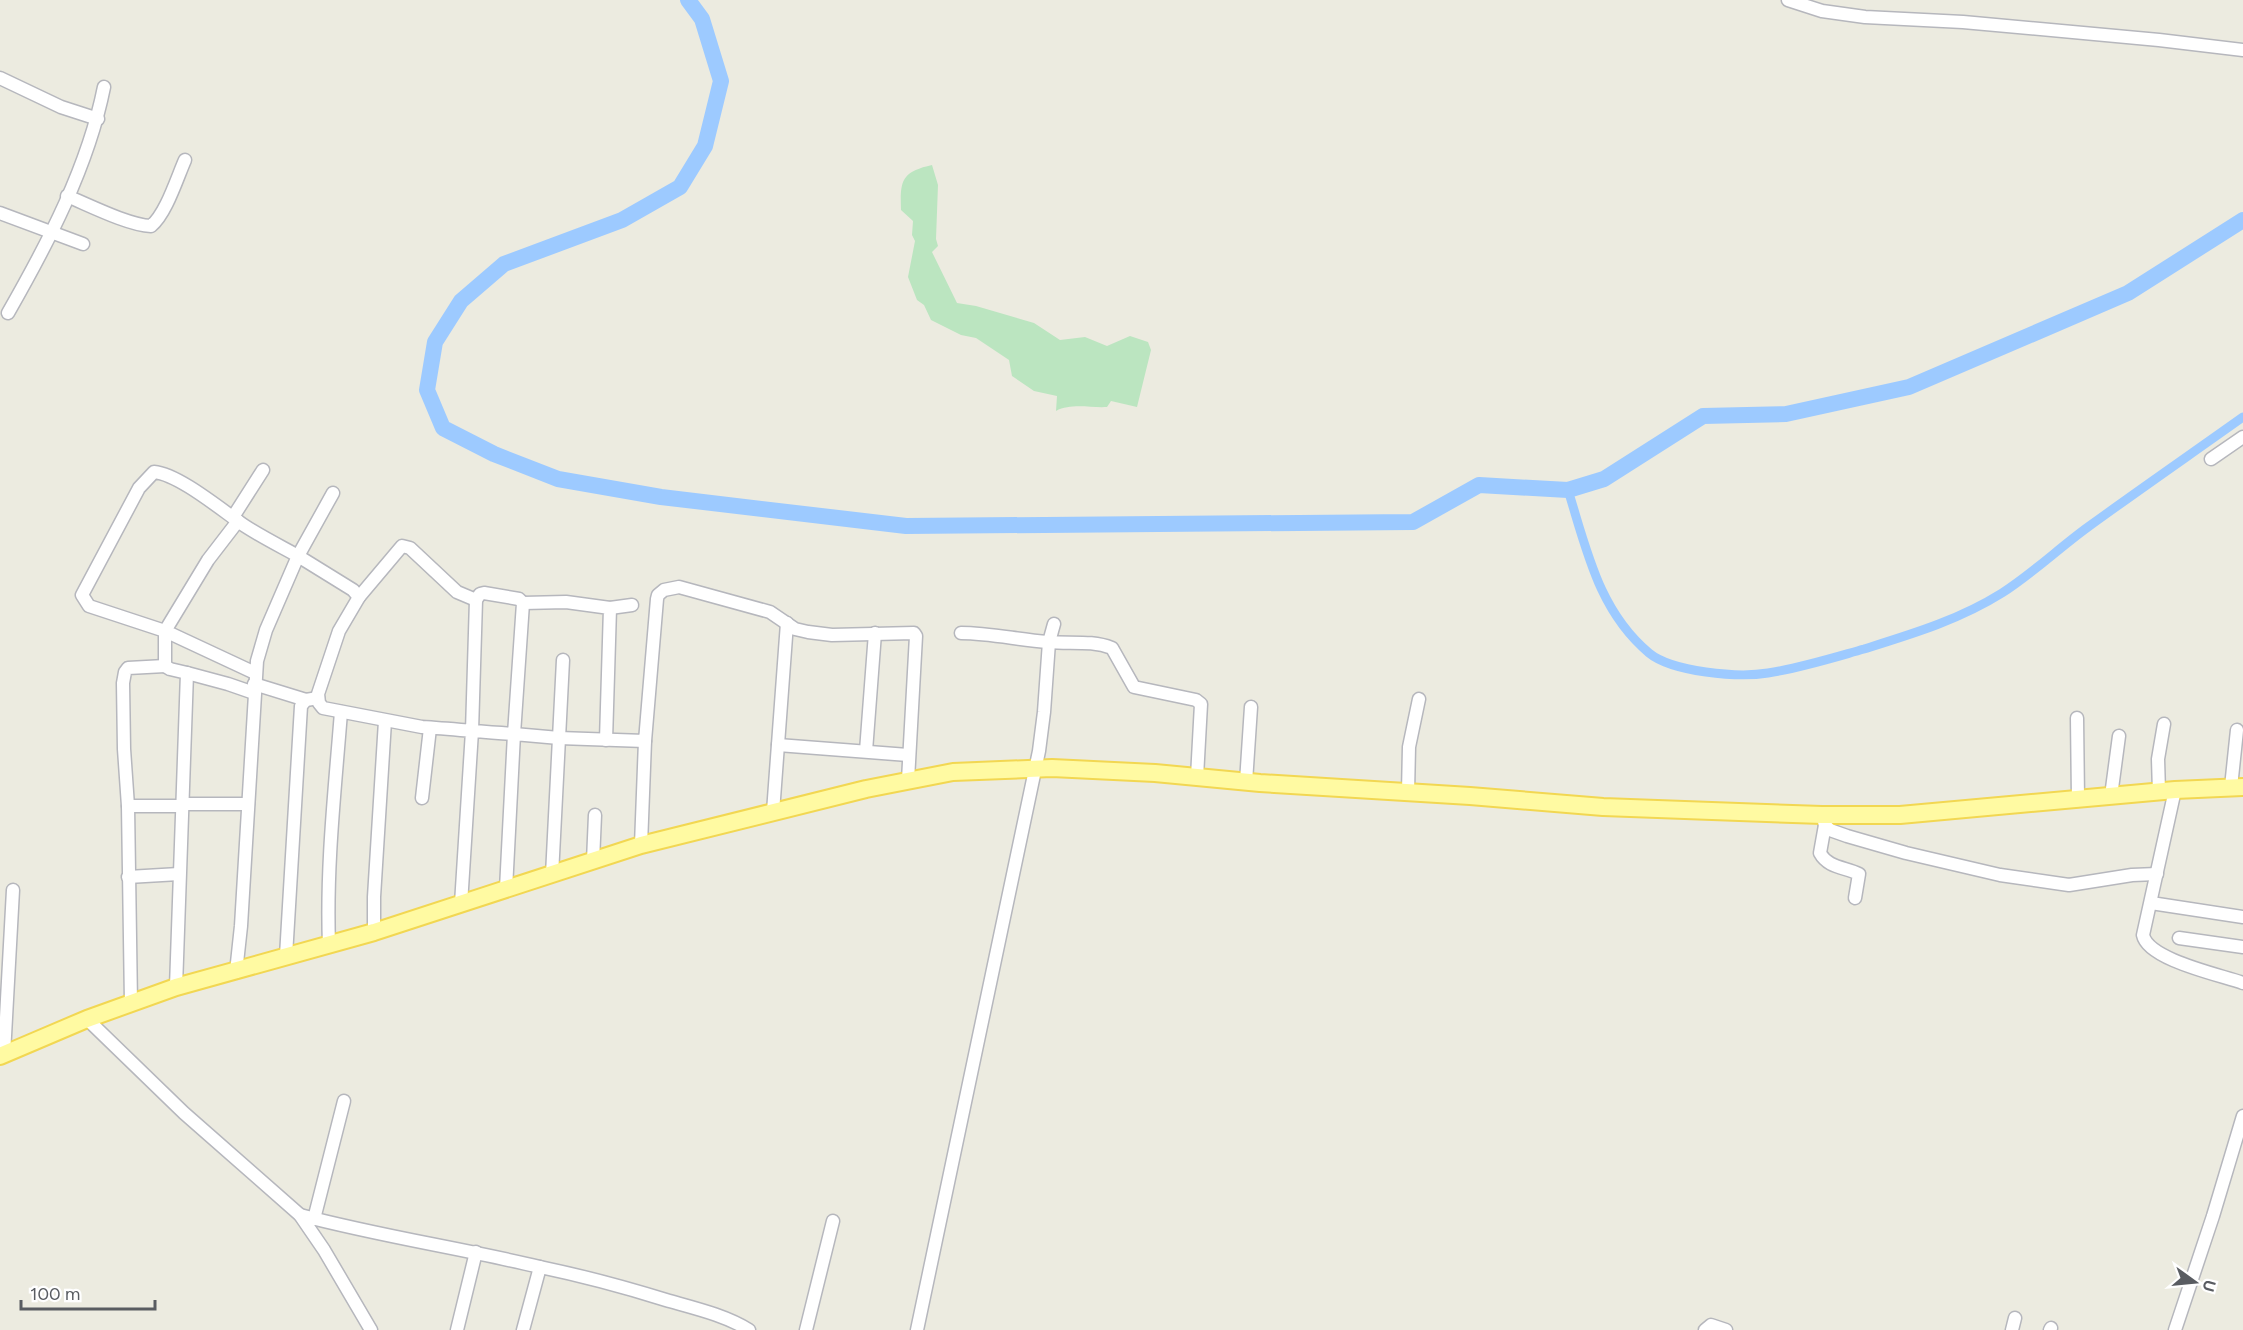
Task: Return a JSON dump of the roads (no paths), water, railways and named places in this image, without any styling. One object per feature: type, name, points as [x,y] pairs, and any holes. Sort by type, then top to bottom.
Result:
[{"type":"main road","points":[[2,1055],[87,1019],[176,987],[374,932],[641,845],[908,780],[953,772],[1034,769],[1155,773],[1246,782],[1824,820],[2237,787]]},
{"type":"street","points":[[1788,0],[1822,11],[1864,17],[1984,24],[2159,40],[2243,51]]},
{"type":"street","points":[[0,78],[61,107],[98,119]]},
{"type":"street","points":[[8,313],[32,272],[83,160],[98,119],[104,87]]},
{"type":"street","points":[[67,196],[99,210],[151,226],[172,190],[185,160]]},
{"type":"street","points":[[0,213],[83,244]]},
{"type":"street","points":[[2211,459],[2243,437]]},
{"type":"street","points":[[165,666],[165,631],[263,470]]},
{"type":"street","points":[[254,684],[165,631],[89,606],[82,595],[139,488],[154,472],[161,472],[204,497],[235,519],[353,590],[359,597]]},
{"type":"street","points":[[236,972],[241,926],[257,661],[266,630],[298,556],[333,493]]},
{"type":"street","points":[[286,956],[302,706],[312,699],[339,631],[359,597],[402,546],[410,548],[457,592],[476,600]]},
{"type":"street","points":[[641,845],[645,741],[657,599],[660,592],[679,587],[770,612],[795,629],[832,635],[911,632],[916,636],[908,780]]},
{"type":"street","points":[[461,904],[472,731],[476,600],[480,594],[484,593],[519,599],[523,603],[566,602],[610,608],[632,605]]},
{"type":"street","points":[[506,889],[523,603]]},
{"type":"street","points":[[606,740],[610,608]]},
{"type":"street","points":[[772,812],[787,623]]},
{"type":"street","points":[[917,1330],[1034,769],[1044,712],[1049,642],[1054,624]]},
{"type":"street","points":[[866,751],[876,633]]},
{"type":"street","points":[[961,633],[1009,636],[1049,642],[1084,642],[1113,648],[1134,687],[1199,701],[1202,708],[1197,777]]},
{"type":"street","points":[[552,875],[563,660]]},
{"type":"street","points":[[131,1004],[128,806],[123,749],[123,683],[128,668],[165,666],[228,684],[254,684],[312,699],[324,708],[385,722],[430,728],[559,738],[645,741]]},
{"type":"street","points":[[176,987],[187,673]]},
{"type":"street","points":[[1408,792],[1409,747],[1419,699]]},
{"type":"street","points":[[1246,782],[1251,706]]},
{"type":"street","points":[[329,945],[330,838],[341,712]]},
{"type":"street","points":[[2077,718],[2078,799]]},
{"type":"street","points":[[374,932],[374,897],[385,722]]},
{"type":"street","points":[[2164,724],[2158,759],[2167,791],[2156,880],[2143,935],[2148,945],[2184,964],[2243,983]]},
{"type":"street","points":[[422,798],[430,728]]},
{"type":"street","points":[[2237,729],[2237,787]]},
{"type":"street","points":[[2111,796],[2119,736]]},
{"type":"street","points":[[778,745],[908,755]]},
{"type":"street","points":[[128,806],[248,804]]},
{"type":"street","points":[[593,861],[595,815]]},
{"type":"street","points":[[1824,820],[1830,830],[1847,836],[1906,853],[2000,875],[2056,884],[2081,885],[2109,878],[2156,880]]},
{"type":"street","points":[[1824,820],[1820,853],[1833,865],[1859,874],[1855,898]]},
{"type":"street","points":[[128,876],[179,874]]},
{"type":"street","points":[[2,1055],[13,890]]},
{"type":"street","points":[[2151,903],[2243,917]]},
{"type":"street","points":[[2179,938],[2243,947]]},
{"type":"street","points":[[87,1019],[184,1113],[300,1215],[324,1250],[371,1330]]},
{"type":"street","points":[[314,1219],[344,1101]]},
{"type":"street","points":[[2175,1330],[2243,1116]]},
{"type":"street","points":[[300,1215],[348,1228],[477,1252],[595,1279],[737,1322],[749,1330]]},
{"type":"street","points":[[806,1330],[833,1221]]},
{"type":"street","points":[[457,1330],[477,1252]]},
{"type":"street","points":[[523,1330],[540,1267]]},
{"type":"street","points":[[1705,1330],[1711,1325],[1726,1330]]},
{"type":"waterway","points":[[688,0],[702,19],[721,81],[705,146],[680,187],[622,220],[504,264],[461,301],[435,342],[427,390],[443,428],[494,454],[558,479],[661,497],[906,526],[1413,522],[1479,485],[1568,490],[1604,479],[1703,416],[1786,414],[1909,387],[2128,293],[2243,220]]},
{"type":"waterway","points":[[1568,490],[1589,557],[1606,599],[1632,636],[1649,653],[1673,665],[1706,672],[1740,675],[1768,673],[1900,638],[1935,626],[1986,603],[2013,586],[2088,527],[2243,417]]}]
